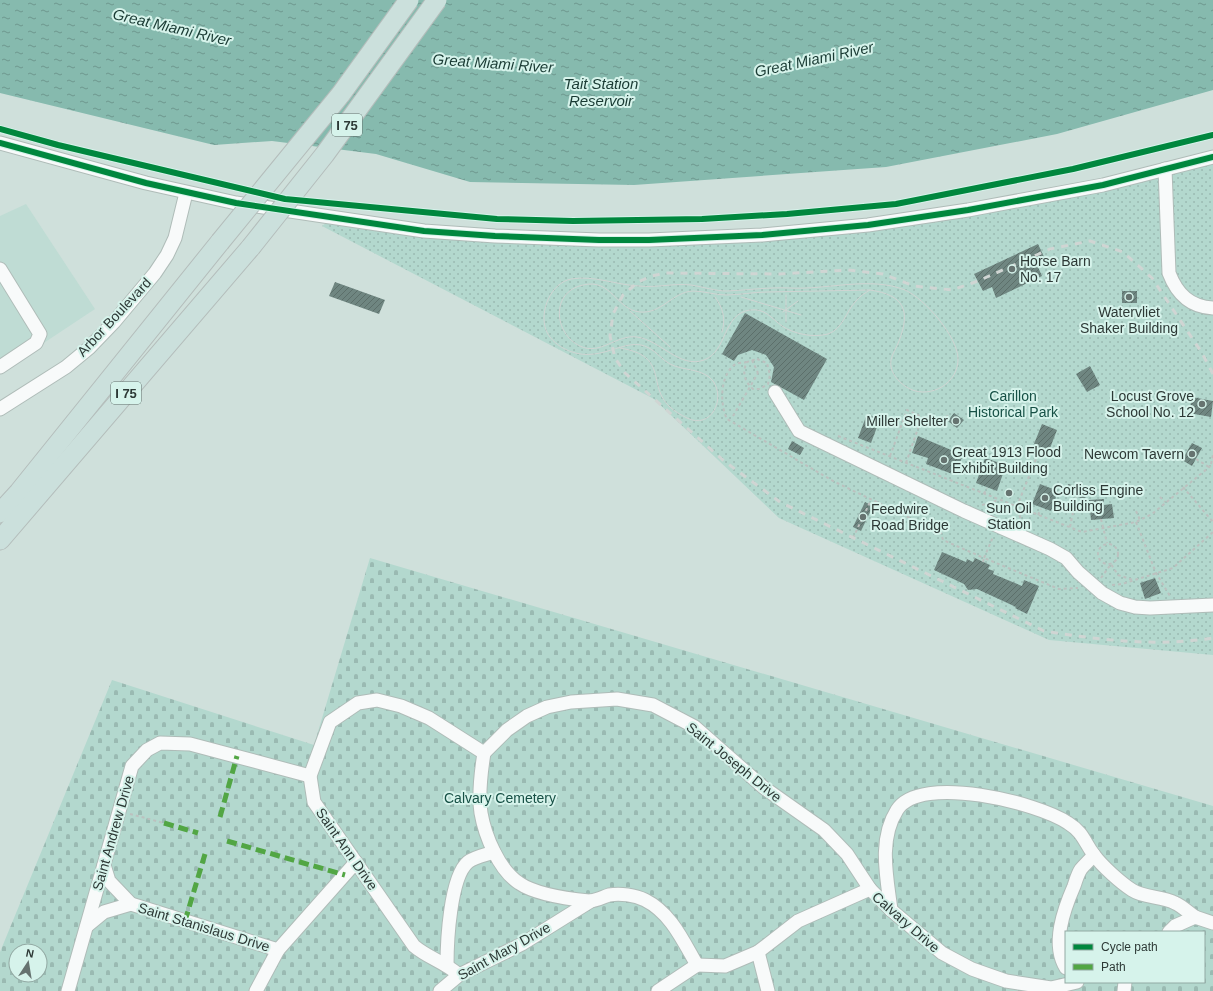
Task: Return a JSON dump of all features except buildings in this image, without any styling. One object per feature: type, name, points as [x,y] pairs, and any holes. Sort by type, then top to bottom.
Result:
[{"type":"highway","name":"I 75","points":[[0,512],[18,492],[342,94],[409,0]]},
{"type":"highway","name":"I 75","points":[[0,540],[251,247],[330,148],[437,0]]},
{"type":"street","points":[[0,143],[186,193],[236,203],[424,231],[565,240],[649,240],[777,234],[868,225],[968,210],[1103,186],[1213,157]]},
{"type":"street","points":[[1165,169],[1169,273],[1174,287],[1185,299],[1195,306],[1213,308]]},
{"type":"street","name":"Arbor Boulevard","points":[[0,409],[66,367],[89,348],[114,322],[155,273],[167,255],[175,238],[186,193]]},
{"type":"street","points":[[0,269],[40,334],[36,343],[0,367]]},
{"type":"street","points":[[772,388],[799,431],[957,508],[1027,538],[1066,558],[1094,586],[1120,603],[1135,607],[1150,608],[1213,605]]},
{"type":"street","name":"Saint Joseph Drive","points":[[484,753],[507,730],[527,716],[547,707],[571,702],[617,699],[653,705],[695,727],[763,787],[824,830],[847,854],[870,889]]},
{"type":"street","name":"Saint Ann Drive","points":[[459,975],[448,965],[426,956],[414,946],[314,802],[310,776],[330,722],[358,703],[377,700],[401,706],[429,718],[484,753]]},
{"type":"street","name":"Saint Andrew Drive","points":[[68,991],[132,766],[147,750],[160,743],[190,744],[310,776]]},
{"type":"street","points":[[484,753],[480,773],[481,813],[494,852],[507,873],[519,883],[536,892],[591,901],[610,895],[628,895],[644,900],[670,919],[697,965],[658,991]]},
{"type":"street","points":[[891,910],[884,860],[891,822],[898,808],[914,796],[937,792],[961,792],[1004,799],[1046,812],[1068,822],[1082,834],[1094,855],[1133,891],[1176,903],[1195,918],[1213,922]]},
{"type":"street","points":[[448,965],[448,929],[460,873],[468,862],[494,852]]},
{"type":"street","points":[[1065,966],[1062,962],[1059,947],[1066,904],[1081,869],[1094,855]]},
{"type":"street","points":[[256,991],[278,950],[356,862]]},
{"type":"street","name":"Saint Stanislaus Drive","points":[[104,865],[109,880],[131,904],[278,950]]},
{"type":"street","name":"Calvary Drive","points":[[697,965],[725,966],[758,952],[798,921],[870,889],[891,910],[942,953],[972,969],[1006,981],[1051,989],[1072,983]]},
{"type":"street","name":"Saint Mary Drive","points":[[440,991],[459,975],[522,944],[591,901]]},
{"type":"street","points":[[87,926],[104,912],[131,904]]},
{"type":"street","points":[[1170,931],[1175,926],[1195,918]]},
{"type":"street","points":[[758,952],[768,991]]},
{"type":"path","points":[[747,362],[744,374],[747,384],[753,389],[772,388],[767,363],[763,360],[752,360],[732,366],[728,373],[722,402],[727,419],[833,481],[941,533],[943,540],[1059,589],[1122,584],[1173,568],[1213,532]]},
{"type":"path","points":[[733,416],[758,373],[752,360]]},
{"type":"path","points":[[890,456],[906,410],[922,417],[939,420],[948,416]]},
{"type":"path","points":[[906,463],[922,417]]},
{"type":"path","points":[[836,435],[1082,532],[1136,522],[1152,514],[1211,465],[1213,455]]},
{"type":"path","points":[[862,445],[864,441]]},
{"type":"path","points":[[1027,538],[1017,506],[1038,454]]},
{"type":"path","points":[[1196,459],[1211,465]]},
{"type":"path","points":[[947,479],[949,475]]},
{"type":"path","points":[[1183,487],[1213,522]]},
{"type":"path","points":[[984,494],[986,488]]},
{"type":"path","points":[[1070,528],[1076,497]]},
{"type":"path","points":[[1160,497],[1165,502]]},
{"type":"path","points":[[853,538],[872,500]]},
{"type":"path","points":[[1038,515],[1041,509]]},
{"type":"path","points":[[1136,511],[1140,520]]},
{"type":"path","points":[[1101,519],[1107,544]]},
{"type":"path","points":[[1136,522],[1156,573],[1169,595],[1181,606]]},
{"type":"path","points":[[983,562],[993,538]]},
{"type":"path","points":[[1094,586],[1111,564],[1117,560],[1118,554],[1116,548],[1107,544]]},
{"type":"path","points":[[1107,544],[1101,547],[1098,556],[1104,564],[1111,564]]},
{"type":"path","points":[[1111,564],[1118,575],[1134,580]]},
{"type":"path","points":[[1158,585],[1162,584]]},
{"type":"path","points":[[119,811],[164,823]]},
{"type":"shaded area","points":[[26,204],[95,309],[0,372],[0,216]]},
{"type":"green space","name":"Carillon Historical Park","points":[[1213,157],[1213,655],[1049,640],[779,518],[654,399],[322,226],[333,218],[565,239],[868,225]]},
{"type":"green space","name":"Calvary Cemetery","points":[[370,558],[1213,806],[1213,991],[0,991],[0,952],[112,680],[314,745]]},
{"type":"water","name":"Tait Station Reservoir","points":[[0,0],[1213,0],[1213,90],[1057,134],[886,167],[634,185],[470,182],[376,154],[272,141],[214,145],[0,93]]},
{"type":"tram line","points":[[620,348],[636,352],[646,358],[655,372],[659,390],[663,398],[672,408],[687,418],[696,421],[703,420],[714,411],[718,396],[717,388],[713,381],[704,374],[670,364],[649,348],[640,345],[630,345],[600,353],[588,354],[576,353],[555,343],[549,336],[544,323],[544,315],[548,299],[552,292],[564,282],[571,279],[580,278],[645,286],[691,285],[727,291],[804,288],[848,284],[877,284],[892,286],[905,290],[913,295],[922,301],[946,329],[952,339],[958,358],[954,375],[942,387],[926,392],[918,392],[906,387],[893,374],[891,360],[903,330],[904,313],[902,306],[897,300],[882,292],[870,290],[762,292],[726,295],[693,291],[679,295],[655,310],[640,312],[625,306],[607,290],[601,286],[593,284],[583,285],[572,289],[565,296],[561,304],[559,314],[565,332],[571,340],[580,346],[587,348],[602,347],[622,339],[637,337],[654,343],[687,361],[695,362],[704,360],[712,355],[722,341],[729,325],[734,318],[741,313],[750,310],[760,311],[768,314],[782,326],[792,331],[816,336],[828,334],[833,332],[841,324],[856,301],[870,290]]},
{"type":"tram line","points":[[786,295],[786,322]]},
{"type":"tram line","points":[[715,297],[723,314],[724,323],[722,332]]},
{"type":"tram line","points":[[741,297],[801,315]]},
{"type":"tram line","points":[[783,312],[798,301]]},
{"type":"tram line","points":[[630,311],[670,347]]},
{"type":"railway","points":[[1213,374],[1202,353],[1152,278],[1123,252],[1090,241],[1050,249],[978,281],[952,290],[914,286],[883,274],[848,270],[779,274],[665,273],[652,276],[638,282],[623,295],[613,314],[610,336],[615,358],[625,373],[724,461],[780,502],[1044,631],[1107,640],[1150,642],[1192,641],[1213,638]]},
{"type":"marked path","points":[[220,817],[237,756]]},
{"type":"marked path","points":[[164,823],[198,833]]},
{"type":"marked path","points":[[227,841],[345,875]]},
{"type":"marked path","points":[[185,921],[205,854]]},
{"type":"cycle path","points":[[0,129],[58,145],[285,199],[497,219],[573,221],[702,219],[787,214],[896,204],[1073,169],[1213,135]]},
{"type":"cycle path","points":[[0,143],[146,183],[236,203],[424,231],[495,236],[599,240],[649,240],[762,235],[868,225],[968,210],[1103,185],[1213,157]]},
{"type":"place","name":"Horse Barn No. 17","points":[[1012,269]]},
{"type":"place","name":"Watervliet Shaker Building","points":[[1129,297]]},
{"type":"place","name":"Locust Grove School No. 12","points":[[1202,404]]},
{"type":"place","name":"Miller Shelter","points":[[956,421]]},
{"type":"place","name":"Newcom Tavern","points":[[1192,454]]},
{"type":"place","name":"Great 1913 Flood Exhibit Building","points":[[944,460]]},
{"type":"place","name":"Sun Oil Station","points":[[1009,493]]},
{"type":"place","name":"Corliss Engine Building","points":[[1045,498]]},
{"type":"place","name":"Feedwire Road Bridge","points":[[863,517]]},
{"type":"water label","name":"Great Miami River","points":[[172,27]]},
{"type":"water label","name":"Great Miami River","points":[[814,59]]},
{"type":"water label","name":"Great Miami River","points":[[493,63]]}]
